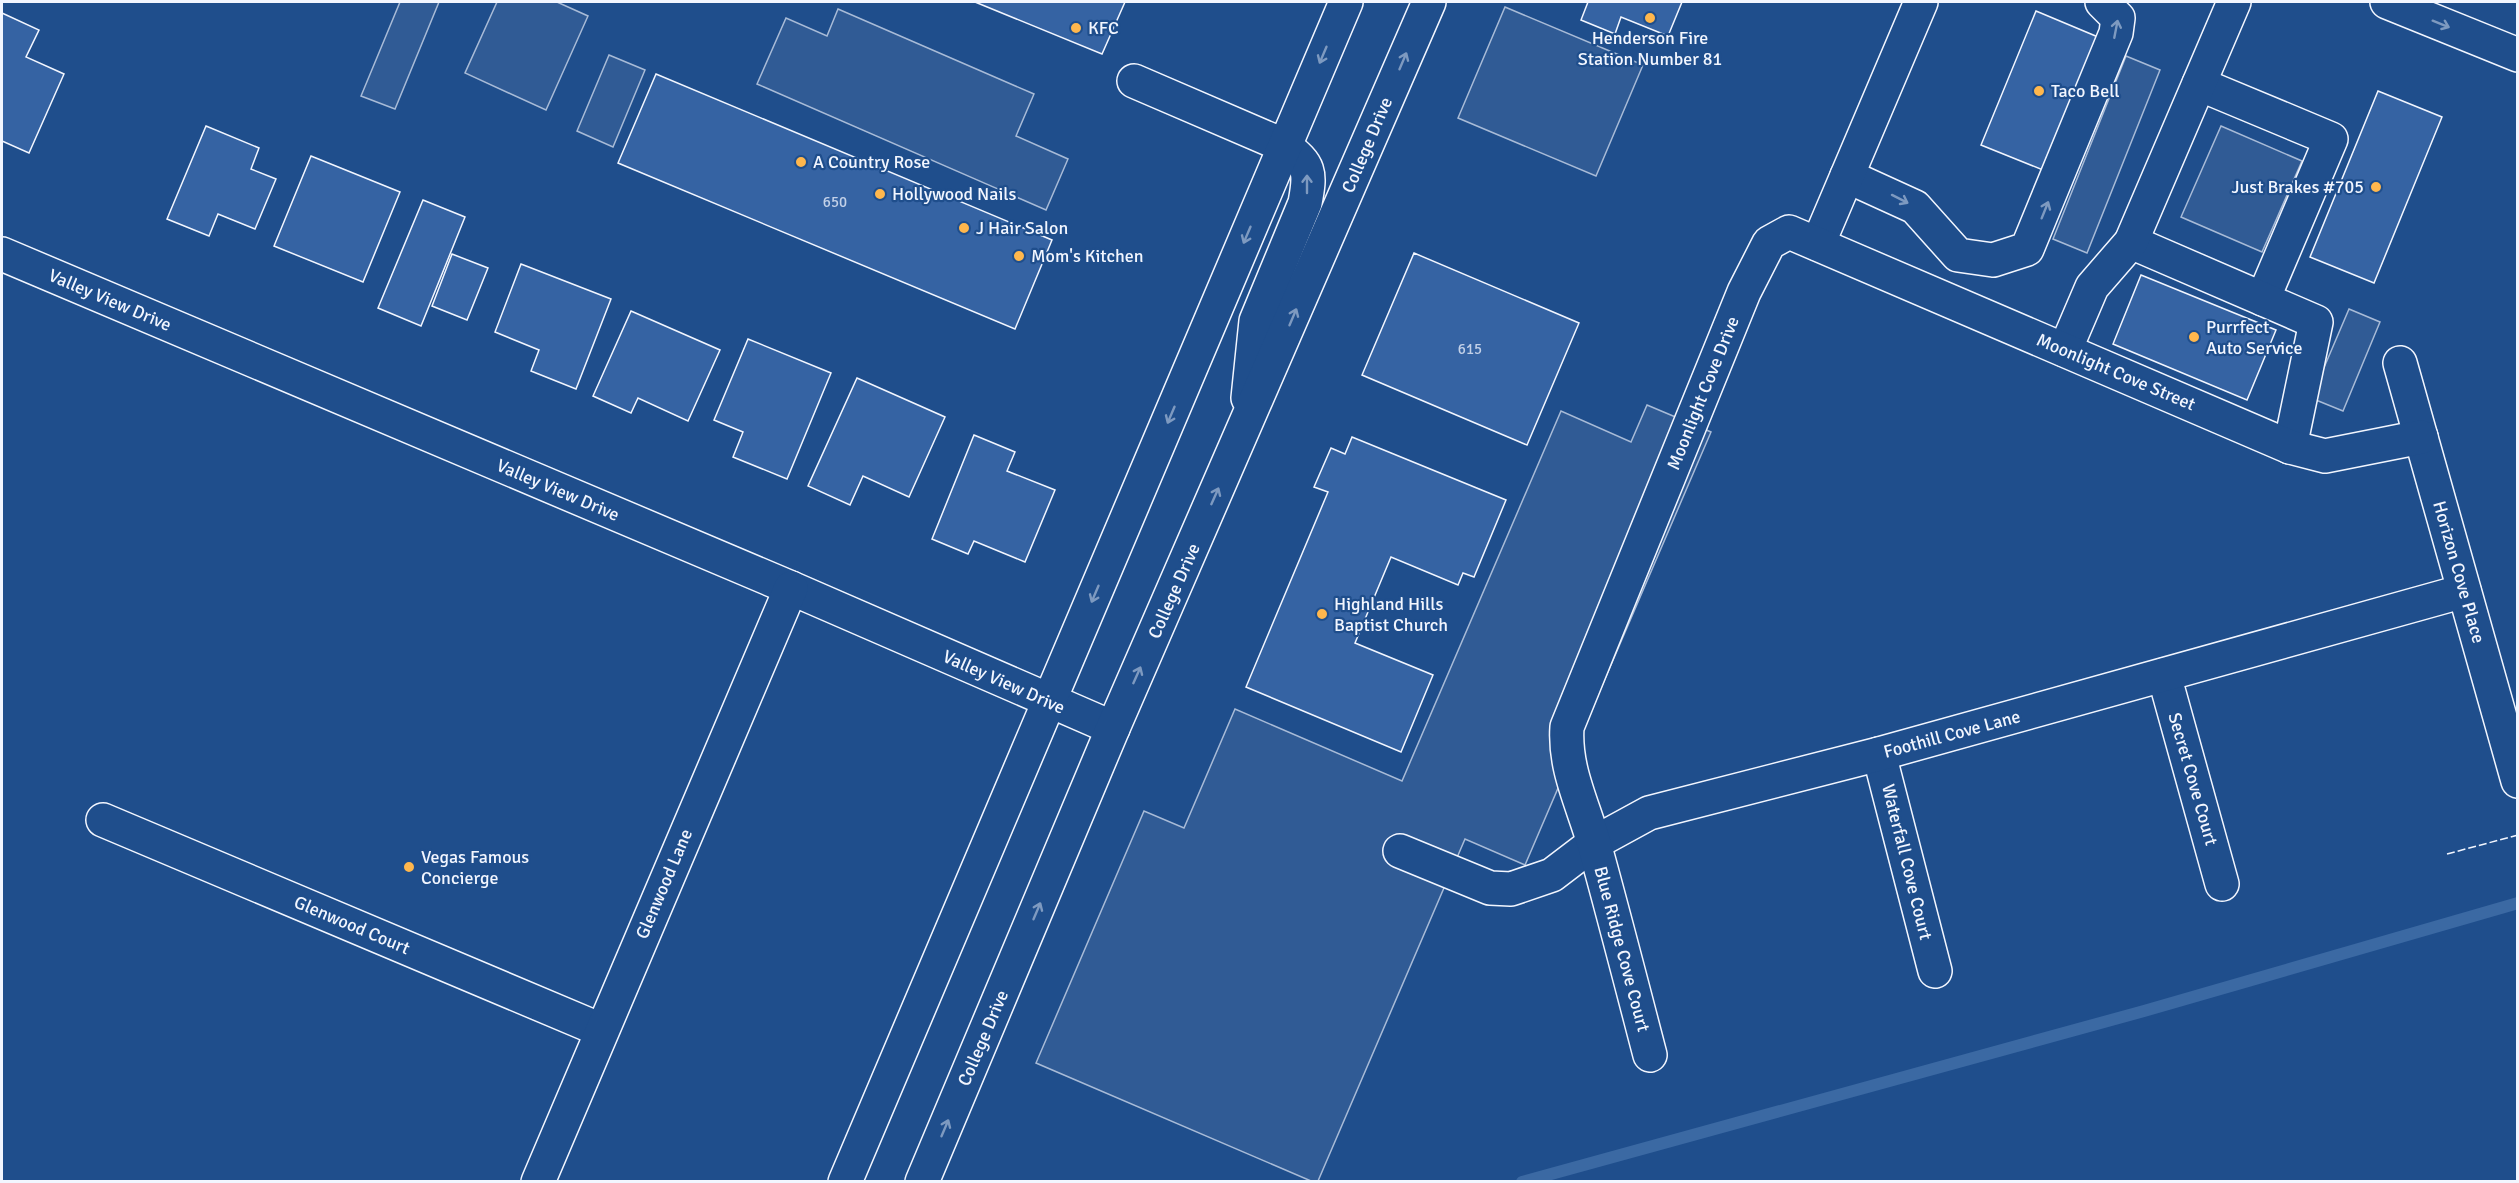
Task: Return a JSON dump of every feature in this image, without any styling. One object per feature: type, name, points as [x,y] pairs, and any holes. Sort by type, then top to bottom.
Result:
[{"type":"street","points":[[844,1182],[1346,2]]},
{"type":"street","name":"College Drive","points":[[922,1182],[1113,728],[1429,2]]},
{"type":"street","points":[[1818,244],[1921,2]]},
{"type":"street","points":[[1847,176],[1915,207],[1958,255],[1993,260],[2027,249],[2116,33],[2118,18],[2102,2]]},
{"type":"street","points":[[2066,350],[2092,286],[2131,242],[2234,2]]},
{"type":"street","points":[[2386,2],[2517,55]]},
{"type":"street","points":[[1134,81],[1285,146],[1304,162],[1309,182],[1305,203],[1256,321],[1248,380],[1248,420]]},
{"type":"street","points":[[2199,84],[2331,138],[2263,299]]},
{"type":"street","name":"Moonlight Cove Drive","points":[[1594,843],[1569,768],[1565,750],[1567,727],[1744,292],[1769,243],[1789,232],[1818,244]]},
{"type":"street","points":[[2131,242],[2316,322],[2290,447]]},
{"type":"street","name":"Moonlight Cove Street","points":[[1818,244],[2290,447],[2325,456],[2421,437]]},
{"type":"street","name":"Valley View Drive","points":[[2,254],[791,588],[1113,728]]},
{"type":"street","name":"Horizon Cove Place","points":[[2400,363],[2517,781]]},
{"type":"street","name":"Glenwood Lane","points":[[538,1182],[791,588]]},
{"type":"street","name":"Foothill Cove Lane","points":[[1401,851],[1490,888],[1512,889],[1552,875],[1594,843],[1649,813],[1880,754],[2464,591]]},
{"type":"street","name":"Secret Cove Court","points":[[2163,675],[2222,884]]},
{"type":"street","name":"Waterfall Cove Court","points":[[1880,754],[1935,971]]},
{"type":"street","name":"Glenwood Court","points":[[103,820],[601,1030]]},
{"type":"street","name":"Blue Ridge Cove Court","points":[[1594,843],[1650,1055]]},
{"type":"shaded area","points":[[400,2],[439,2],[395,109],[361,96]]},
{"type":"shaded area","points":[[497,2],[557,2],[588,16],[546,110],[465,73]]},
{"type":"shaded area","points":[[1505,7],[1643,65],[1596,176],[1458,118]]},
{"type":"shaded area","points":[[838,9],[1034,94],[1016,136],[1068,159],[1046,210],[757,84],[786,18],[827,36]]},
{"type":"shaded area","points":[[609,55],[645,70],[613,147],[577,131]]},
{"type":"shaded area","points":[[2126,56],[2160,70],[2087,253],[2053,239]]},
{"type":"shaded area","points":[[2221,126],[2302,161],[2262,252],[2181,217]]},
{"type":"shaded area","points":[[2349,309],[2380,322],[2343,411],[2311,398]]},
{"type":"shaded area","points":[[1647,405],[1711,432],[1525,865],[1465,839],[1318,1181],[1311,1181],[1036,1063],[1144,811],[1184,828],[1235,709],[1402,781],[1561,411],[1631,442]]},
{"type":"building","name":"KFC","points":[[975,2],[1125,2],[1102,54]]},
{"type":"building","name":"Henderson Fire Station Number 81","points":[[1588,2],[1682,2],[1668,36],[1621,17],[1615,34],[1581,20]]},
{"type":"building","name":"Taco Bell","points":[[2036,11],[2098,37],[2043,170],[1981,145]]},
{"type":"building","points":[[2,13],[39,30],[26,57],[64,74],[29,153],[2,141]]},
{"type":"building","points":[[656,74],[1052,240],[1015,329],[618,163]]},
{"type":"building","name":"Just Brakes #705","points":[[2378,91],[2442,117],[2374,283],[2310,257]]},
{"type":"building","points":[[206,126],[259,148],[251,169],[276,179],[255,229],[218,214],[209,236],[167,219]]},
{"type":"building","points":[[311,156],[400,192],[363,282],[274,246]]},
{"type":"building","points":[[423,200],[465,217],[421,326],[378,308]]},
{"type":"building","points":[[1414,253],[1579,323],[1527,445],[1362,375]]},
{"type":"building","points":[[452,254],[488,268],[467,320],[432,306]]},
{"type":"building","points":[[521,264],[611,299],[576,389],[531,371],[539,350],[495,332]]},
{"type":"building","name":"Purrfect Auto Service","points":[[2141,275],[2276,330],[2247,400],[2113,344]]},
{"type":"building","points":[[631,311],[720,350],[688,421],[638,398],[631,413],[593,396]]},
{"type":"building","points":[[748,339],[831,373],[787,479],[733,457],[743,432],[714,420]]},
{"type":"building","points":[[857,378],[945,417],[909,497],[863,476],[850,505],[808,486]]},
{"type":"building","points":[[974,435],[1015,452],[1007,471],[1055,490],[1025,562],[974,541],[968,554],[932,539]]},
{"type":"building","name":"Highland Hills Baptist Church","points":[[1352,437],[1506,500],[1474,577],[1463,573],[1458,585],[1391,557],[1355,643],[1433,675],[1401,752],[1246,687],[1328,492],[1314,487],[1331,448],[1345,454]]},
{"type":"waterway","points":[[1522,1182],[2144,1011],[2518,903]]},
{"type":"fence","points":[[2447,854],[2518,835]]},
{"type":"place","name":"Henderson Fire Station Number 81","points":[[1650,18]]},
{"type":"place","name":"KFC","points":[[1076,28]]},
{"type":"place","name":"Taco Bell","points":[[2039,91]]},
{"type":"place","name":"A Country Rose","points":[[801,162]]},
{"type":"place","name":"Just Brakes #705","points":[[2376,187]]},
{"type":"place","name":"Hollywood Nails","points":[[880,194]]},
{"type":"place","name":"J Hair Salon","points":[[964,228]]},
{"type":"place","name":"Mom's Kitchen","points":[[1019,256]]},
{"type":"place","name":"Purrfect Auto Service","points":[[2194,337]]},
{"type":"place","name":"Highland Hills Baptist Church","points":[[1322,614]]},
{"type":"place","name":"Vegas Famous Concierge","points":[[409,867]]}]
